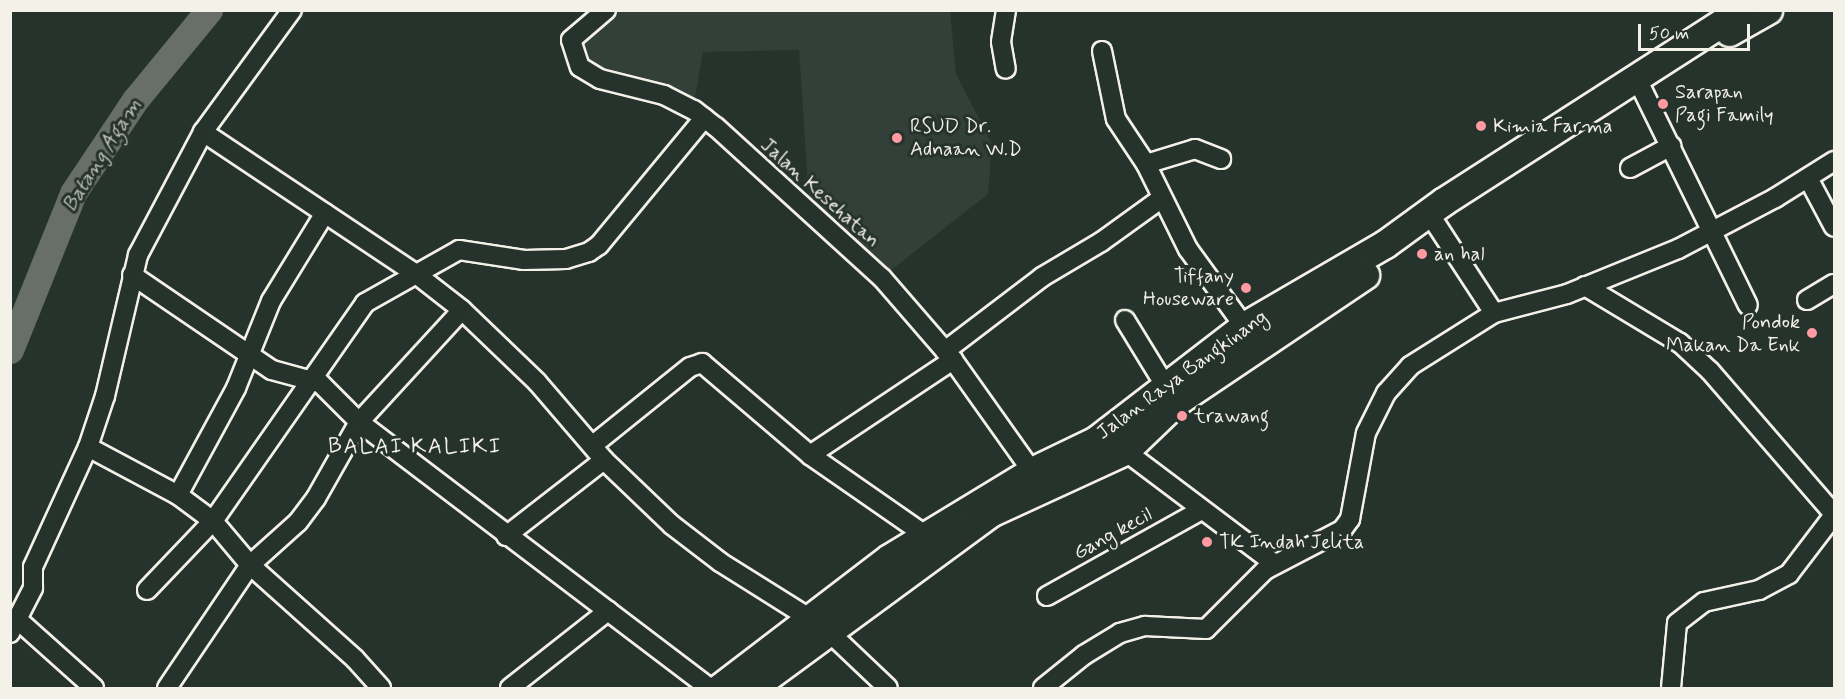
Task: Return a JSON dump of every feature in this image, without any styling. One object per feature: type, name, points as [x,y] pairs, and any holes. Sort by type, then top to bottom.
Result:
[{"type":"highway","name":"Jalan Raya Bangkinang","points":[[895,567],[925,534],[1032,471],[1095,440],[1172,395],[1390,249],[1444,201],[1742,10]]},
{"type":"highway","name":"Jalan Raya Bangkinang","points":[[752,688],[820,626],[895,567],[990,513],[1125,451],[1172,395],[1244,326],[1436,224],[1640,85],[1768,10]]},
{"type":"highway","name":"Jalan Raya Bangkinang","points":[[719,688],[820,626]]},
{"type":"street","points":[[94,688],[17,622],[33,588],[33,567],[93,450],[105,396],[142,282],[141,250],[203,132],[292,10]]},
{"type":"street","name":"Jalan Kesehatan","points":[[606,10],[571,40],[580,67],[600,79],[664,95],[704,118],[882,278],[949,356],[1032,471]]},
{"type":"street","points":[[1006,10],[1000,42],[1006,69]]},
{"type":"street","points":[[1102,51],[1116,119],[1146,164],[1188,249],[1244,326]]},
{"type":"street","points":[[1640,85],[1748,305]]},
{"type":"street","points":[[147,590],[213,521],[365,303],[459,250],[524,260],[566,259],[589,252],[599,245],[704,118]]},
{"type":"street","points":[[203,132],[416,274],[462,310],[598,452],[676,529],[720,562],[820,626],[888,688]]},
{"type":"street","points":[[1630,168],[1671,146]]},
{"type":"street","points":[[1146,164],[1195,149],[1221,159]]},
{"type":"street","points":[[1043,688],[1084,655],[1120,633],[1145,626],[1206,629],[1275,564],[1341,530],[1350,519],[1366,433],[1386,393],[1410,366],[1494,313],[1585,286],[1712,231],[1808,178],[1834,161]]},
{"type":"street","points":[[1808,178],[1834,227]]},
{"type":"street","points":[[810,455],[949,356],[1030,285],[1101,242],[1162,198]]},
{"type":"street","points":[[178,495],[249,356],[271,301],[325,213]]},
{"type":"street","points":[[1436,224],[1494,313]]},
{"type":"street","points":[[142,282],[249,356],[278,372],[320,383],[360,422],[506,536],[709,688]]},
{"type":"street","points":[[1807,300],[1834,284]]},
{"type":"street","points":[[1585,286],[1680,343],[1710,371],[1834,514],[1789,574],[1759,590],[1704,602],[1677,623],[1671,688]]},
{"type":"street","points":[[167,688],[250,565],[298,522],[316,498],[360,422],[462,310]]},
{"type":"street","points":[[1125,320],[1172,395]]},
{"type":"street","points":[[506,536],[699,362],[810,455],[925,534]]},
{"type":"street","points":[[93,450],[178,495],[213,521],[250,565],[355,659],[381,688]]},
{"type":"street","points":[[1125,451],[1200,511],[1275,564]]},
{"type":"street","name":"Gang kecil","points":[[1047,596],[1200,511]]},
{"type":"street","points":[[510,688],[608,611]]},
{"type":"shaded area","name":"RSUD Dr. Adnaan W.D","points":[[613,11],[950,11],[956,74],[992,144],[988,194],[886,274],[809,200],[799,50],[703,52],[694,104],[681,93],[600,73],[580,56],[582,37]]},
{"type":"waterway","name":"Batang Agam","points":[[10,350],[73,193],[135,100],[209,10]]},
{"type":"place","name":"Sarapan Pagi Family","points":[[1663,104]]},
{"type":"place","name":"Kimia Farma","points":[[1481,126]]},
{"type":"place","name":"RSUD Dr. Adnaan W.D","points":[[897,138]]},
{"type":"place","name":"an hal","points":[[1422,254]]},
{"type":"place","name":"Tiffany Houseware","points":[[1246,288]]},
{"type":"place","name":"Pondok Makan Da Enk","points":[[1812,333]]},
{"type":"place","name":"trawang","points":[[1182,416]]},
{"type":"place","name":"TK Indah Jelita","points":[[1207,542]]},
{"type":"district","name":"BALAI KALIKI","points":[[415,448]]}]
